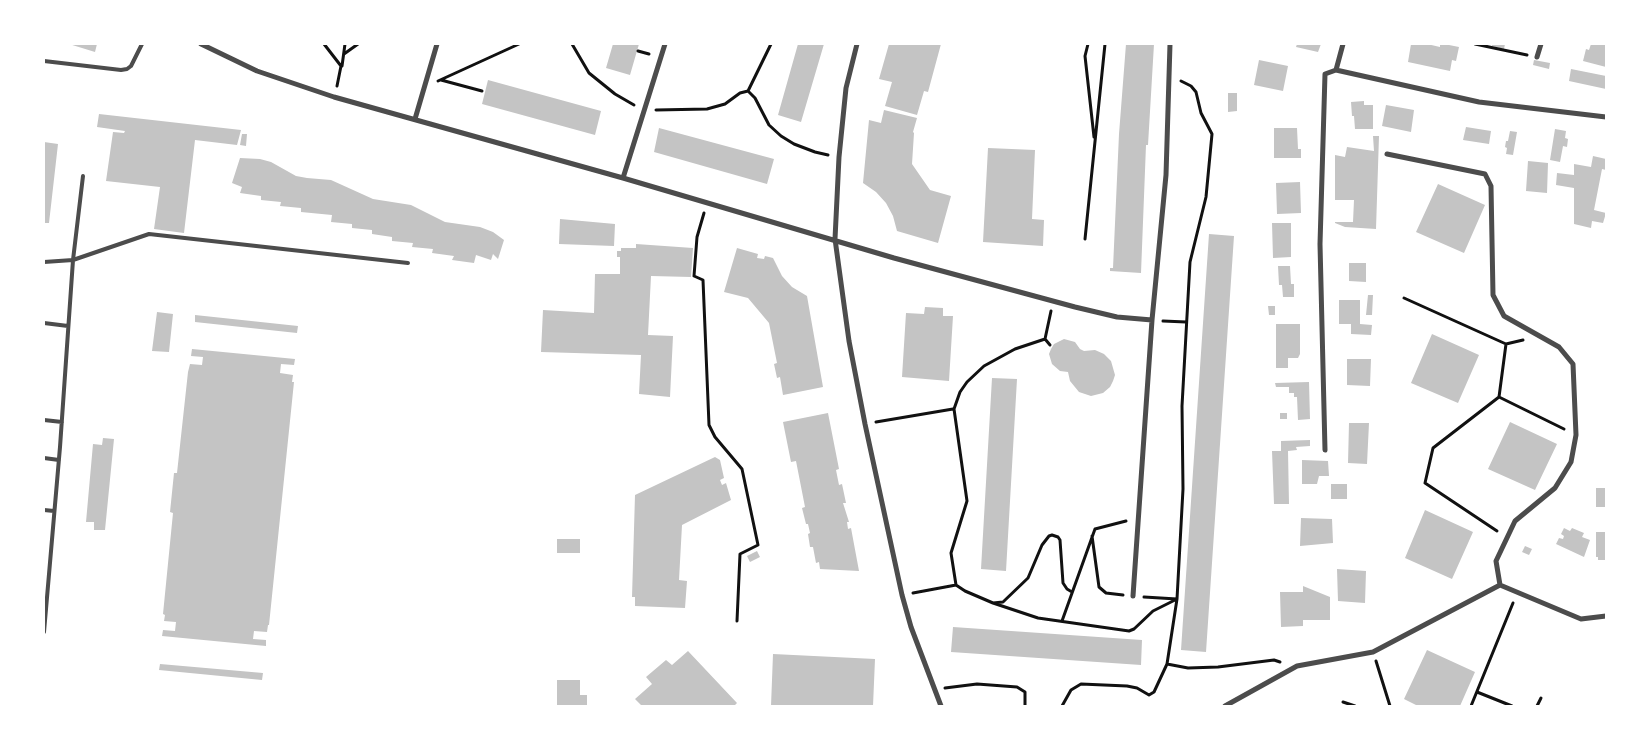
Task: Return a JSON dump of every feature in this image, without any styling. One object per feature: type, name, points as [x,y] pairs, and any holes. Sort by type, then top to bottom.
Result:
[{"type":"street","points":[[201,44],[257,71],[334,97],[623,178],[835,239],[894,258],[1117,317],[1152,320]]},
{"type":"street","points":[[415,120],[437,44]]},
{"type":"street","points":[[623,178],[665,44]]},
{"type":"street","points":[[856,44],[846,88],[839,158],[835,239],[850,341],[865,424],[902,595],[911,627],[941,706]]},
{"type":"street","points":[[1133,596],[1152,320],[1166,175],[1170,44]]},
{"type":"street","points":[[1336,70],[1343,44]]},
{"type":"street","points":[[1537,57],[1541,44]]},
{"type":"street","points":[[1325,450],[1320,226],[1325,74],[1336,70],[1479,102],[1606,117]]},
{"type":"street","points":[[1387,154],[1485,174],[1491,186],[1493,295],[1504,316],[1559,347],[1573,364],[1576,435],[1570,462],[1555,488],[1515,522],[1496,561],[1500,585]]},
{"type":"street","points":[[1226,706],[1297,666],[1373,652],[1500,585],[1581,620],[1606,616]]},
{"type":"lane","points":[[44,61],[120,70],[127,69],[131,66],[142,44]]},
{"type":"lane","points":[[44,632],[62,422],[73,260],[83,176]]},
{"type":"lane","points":[[44,262],[73,260],[149,234],[408,263]]},
{"type":"lane","points":[[44,322],[68,326]]},
{"type":"lane","points":[[44,420],[62,422]]},
{"type":"lane","points":[[44,458],[59,460]]},
{"type":"lane","points":[[44,510],[54,511]]},
{"type":"path","points":[[324,44],[341,66]]},
{"type":"path","points":[[334,97],[345,44]]},
{"type":"path","points":[[344,54],[358,44]]},
{"type":"path","points":[[425,86],[519,44]]},
{"type":"path","points":[[572,44],[589,74],[622,99],[644,110],[668,111],[706,109],[725,104],[748,91],[771,44]]},
{"type":"path","points":[[1088,44],[1085,56],[1095,145]]},
{"type":"path","points":[[1085,239],[1105,44]]},
{"type":"path","points":[[1475,44],[1537,57]]},
{"type":"path","points":[[638,51],[652,54]]},
{"type":"path","points":[[1062,706],[1072,690],[1081,684],[1127,686],[1137,688],[1146,694],[1152,695],[1160,683],[1167,664],[1177,599],[1183,489],[1182,406],[1190,262],[1206,198],[1212,134],[1201,113],[1196,92],[1184,82],[1168,78]]},
{"type":"path","points":[[440,80],[482,91]]},
{"type":"path","points":[[748,91],[769,124],[781,136],[794,144],[815,152],[839,158]]},
{"type":"path","points":[[708,203],[697,237],[694,276],[703,280],[709,425],[715,436],[742,469],[758,545],[740,554],[736,621]]},
{"type":"path","points":[[1404,298],[1506,344],[1539,336]]},
{"type":"path","points":[[1045,338],[1053,301]]},
{"type":"path","points":[[1152,320],[1186,322]]},
{"type":"path","points":[[1045,338],[1050,344]]},
{"type":"path","points":[[956,585],[951,553],[967,501],[954,409],[960,392],[976,373],[998,358],[1045,338]]},
{"type":"path","points":[[1506,344],[1499,396],[1433,448],[1426,483],[1507,538]]},
{"type":"path","points":[[1499,396],[1576,435]]},
{"type":"path","points":[[865,424],[954,409]]},
{"type":"path","points":[[1062,621],[1095,529],[1139,518]]},
{"type":"path","points":[[993,603],[1003,602],[1028,578],[1042,545],[1052,535],[1060,540],[1063,583],[1072,592]]},
{"type":"path","points":[[1092,536],[1099,587],[1102,591],[1112,594],[1177,599]]},
{"type":"path","points":[[902,595],[956,585],[993,603],[1038,618],[1129,631],[1134,629],[1153,611],[1177,599]]},
{"type":"path","points":[[1471,706],[1518,592]]},
{"type":"path","points":[[1373,652],[1390,706]]},
{"type":"path","points":[[1167,664],[1179,667],[1210,667],[1274,660],[1297,666]]},
{"type":"path","points":[[935,690],[976,684],[1017,687],[1025,692],[1025,706]]},
{"type":"path","points":[[1477,692],[1512,706]]},
{"type":"path","points":[[1537,706],[1541,698]]},
{"type":"path","points":[[1343,702],[1355,706]]},
{"type":"building","points":[[69,44],[97,44],[95,52]]},
{"type":"building","points":[[613,44],[639,44],[630,75],[606,68]]},
{"type":"building","points":[[798,44],[824,44],[801,122],[778,115]]},
{"type":"building","points":[[889,44],[941,44],[928,92],[924,91],[917,115],[885,106],[892,82],[879,79]]},
{"type":"building","points":[[1126,44],[1154,44],[1148,145],[1146,145],[1141,273],[1110,271],[1110,268],[1113,268],[1119,134]]},
{"type":"building","points":[[1297,44],[1321,44],[1318,52],[1296,47]]},
{"type":"building","points":[[1411,44],[1427,44],[1440,47],[1440,44],[1444,44],[1459,47],[1456,61],[1452,60],[1450,71],[1408,62]]},
{"type":"building","points":[[1492,44],[1505,44],[1504,49],[1492,46]]},
{"type":"building","points":[[1591,44],[1606,44],[1606,67],[1583,61],[1586,49],[1589,50]]},
{"type":"building","points":[[1259,60],[1288,66],[1283,91],[1254,85]]},
{"type":"building","points":[[1534,60],[1550,63],[1549,69],[1533,65]]},
{"type":"building","points":[[1571,69],[1606,76],[1606,89],[1569,81]]},
{"type":"building","points":[[488,80],[601,111],[595,135],[482,104]]},
{"type":"building","points":[[1228,93],[1237,93],[1237,111],[1228,112]]},
{"type":"building","points":[[1364,101],[1364,105],[1373,105],[1373,129],[1355,129],[1351,102]]},
{"type":"building","points":[[1386,105],[1414,110],[1411,132],[1382,126]]},
{"type":"building","points":[[884,110],[917,118],[913,132],[912,164],[930,190],[951,196],[938,243],[897,231],[893,216],[886,203],[876,192],[863,183],[869,120],[881,123]]},
{"type":"building","points":[[99,114],[241,130],[237,145],[195,140],[184,233],[154,229],[160,187],[106,181],[113,132],[124,133],[125,131],[97,127]]},
{"type":"building","points":[[1466,127],[1491,131],[1489,144],[1463,140]]},
{"type":"building","points":[[659,128],[774,159],[767,184],[654,152]]},
{"type":"building","points":[[1274,128],[1297,128],[1298,149],[1301,149],[1301,158],[1274,158]]},
{"type":"building","points":[[1555,129],[1566,131],[1565,138],[1568,139],[1567,147],[1563,146],[1560,162],[1550,160]]},
{"type":"building","points":[[1510,131],[1517,132],[1513,155],[1506,154],[1507,148],[1505,147]]},
{"type":"building","points":[[242,134],[247,134],[246,146],[240,145]]},
{"type":"building","points":[[1373,136],[1379,136],[1376,229],[1345,227],[1335,222],[1353,222],[1354,200],[1335,200],[1335,155],[1345,157],[1347,147],[1374,151]]},
{"type":"building","points":[[44,142],[58,144],[49,223],[44,223]]},
{"type":"building","points":[[988,148],[1035,150],[1032,219],[1044,220],[1043,246],[983,242]]},
{"type":"building","points":[[1593,156],[1606,159],[1606,170],[1602,169],[1594,210],[1606,213],[1603,223],[1592,221],[1591,228],[1574,224],[1574,188],[1556,185],[1557,173],[1574,175],[1574,164],[1591,167]]},
{"type":"building","points":[[240,158],[260,159],[271,162],[296,176],[331,180],[373,199],[411,205],[445,222],[480,227],[493,232],[504,240],[498,259],[493,254],[491,260],[476,255],[474,263],[452,260],[454,256],[432,253],[433,249],[412,247],[413,243],[392,241],[392,237],[372,234],[372,230],[352,228],[352,224],[331,222],[332,215],[301,212],[301,208],[280,206],[281,202],[261,200],[261,196],[240,193],[242,187],[232,183]]},
{"type":"building","points":[[1528,161],[1548,163],[1547,193],[1526,191]]},
{"type":"building","points":[[1300,182],[1301,213],[1277,214],[1276,183]]},
{"type":"building","points":[[1438,184],[1485,205],[1464,253],[1416,232]]},
{"type":"building","points":[[560,219],[615,224],[614,246],[559,244]]},
{"type":"building","points":[[1272,223],[1291,223],[1291,257],[1273,258]]},
{"type":"building","points":[[1209,234],[1234,236],[1206,652],[1181,650]]},
{"type":"building","points":[[636,244],[693,248],[691,277],[651,276],[648,335],[673,336],[670,397],[639,394],[641,355],[541,352],[543,310],[594,313],[595,274],[620,274],[620,257],[617,257],[617,251],[621,251],[621,248],[636,248]]},
{"type":"building","points":[[737,248],[758,254],[757,258],[764,259],[765,256],[773,258],[782,276],[792,287],[807,296],[823,387],[783,395],[780,377],[777,378],[774,364],[777,363],[769,323],[748,298],[724,292]]},
{"type":"building","points":[[1349,263],[1366,263],[1366,282],[1349,281]]},
{"type":"building","points":[[1278,266],[1290,266],[1291,284],[1294,284],[1294,297],[1283,297],[1282,285],[1279,285]]},
{"type":"building","points":[[1368,295],[1373,295],[1372,315],[1366,315]]},
{"type":"building","points":[[1339,300],[1360,300],[1360,324],[1372,325],[1371,335],[1351,334],[1351,324],[1339,324]]},
{"type":"building","points":[[1268,306],[1275,306],[1275,315],[1269,315]]},
{"type":"building","points":[[925,307],[943,308],[943,316],[953,316],[949,381],[902,377],[906,313],[924,314]]},
{"type":"building","points":[[157,312],[173,314],[169,352],[152,351]]},
{"type":"building","points":[[195,315],[298,326],[297,333],[195,322]]},
{"type":"building","points":[[1276,324],[1300,324],[1300,354],[1298,358],[1288,358],[1288,368],[1276,368]]},
{"type":"building","points":[[1432,334],[1479,355],[1458,403],[1411,383]]},
{"type":"building","points":[[1064,339],[1075,342],[1084,351],[1095,350],[1104,354],[1111,361],[1115,375],[1110,387],[1103,393],[1091,396],[1079,392],[1070,381],[1068,372],[1060,371],[1052,364],[1049,354],[1051,349],[1054,344]]},
{"type":"building","points":[[192,349],[295,359],[294,365],[281,364],[280,373],[293,375],[292,382],[294,382],[269,625],[267,632],[254,631],[253,639],[266,640],[266,646],[162,636],[163,630],[175,631],[176,622],[164,621],[165,615],[163,614],[173,513],[170,512],[174,473],[177,473],[188,372],[190,364],[202,365],[203,357],[191,356]]},
{"type":"building","points":[[1347,359],[1371,359],[1370,386],[1347,385]]},
{"type":"building","points":[[992,378],[1017,379],[1006,571],[981,569]]},
{"type":"building","points":[[1309,382],[1310,419],[1298,420],[1297,397],[1294,397],[1294,393],[1289,393],[1289,387],[1276,387],[1275,383]]},
{"type":"building","points":[[828,413],[839,469],[836,470],[839,485],[842,484],[846,503],[843,503],[849,522],[847,522],[848,529],[851,528],[859,571],[820,569],[819,562],[816,563],[813,547],[810,547],[808,524],[806,524],[802,508],[805,507],[796,461],[791,462],[783,422]]},
{"type":"building","points":[[1280,413],[1287,413],[1287,419],[1280,419]]},
{"type":"building","points":[[1510,422],[1557,444],[1535,490],[1488,469]]},
{"type":"building","points":[[1349,423],[1369,423],[1367,464],[1348,463]]},
{"type":"building","points":[[103,438],[114,439],[105,530],[94,530],[94,522],[86,522],[93,444],[102,445]]},
{"type":"building","points":[[1310,440],[1310,446],[1296,447],[1297,450],[1288,451],[1289,504],[1274,504],[1272,451],[1281,451],[1281,441]]},
{"type":"building","points":[[715,457],[720,460],[724,478],[720,480],[722,485],[726,483],[731,500],[682,525],[679,580],[687,581],[685,608],[635,606],[635,597],[632,597],[635,495]]},
{"type":"building","points":[[1302,460],[1328,461],[1329,476],[1319,476],[1317,484],[1302,484]]},
{"type":"building","points":[[1331,484],[1347,484],[1347,499],[1331,499]]},
{"type":"building","points":[[1596,488],[1605,488],[1605,507],[1596,507]]},
{"type":"building","points":[[1425,510],[1473,532],[1452,579],[1405,558]]},
{"type":"building","points":[[1301,518],[1332,519],[1333,543],[1300,546]]},
{"type":"building","points":[[1564,528],[1570,531],[1572,528],[1584,533],[1582,537],[1590,540],[1584,557],[1556,544],[1559,538],[1563,539],[1564,536],[1561,534]]},
{"type":"building","points":[[1596,532],[1606,532],[1606,560],[1598,560],[1598,557],[1596,557]]},
{"type":"building","points":[[557,539],[580,539],[580,553],[557,553]]},
{"type":"building","points":[[1525,546],[1532,549],[1529,555],[1522,552]]},
{"type":"building","points":[[757,551],[760,557],[750,562],[747,556]]},
{"type":"building","points":[[1337,569],[1366,571],[1365,603],[1338,601]]},
{"type":"building","points":[[1303,586],[1330,597],[1330,620],[1303,620],[1303,626],[1281,627],[1280,592],[1303,592]]},
{"type":"building","points":[[953,627],[1142,640],[1141,665],[951,652]]},
{"type":"building","points":[[1427,650],[1475,672],[1460,706],[1418,706],[1404,699]]},
{"type":"building","points":[[688,651],[737,703],[734,706],[642,706],[635,699],[652,684],[646,677],[666,660],[672,665]]},
{"type":"building","points":[[773,654],[875,659],[873,706],[771,706]]},
{"type":"building","points":[[160,664],[263,673],[262,680],[159,670]]},
{"type":"building","points":[[557,680],[580,680],[580,695],[587,695],[587,706],[557,706]]}]
